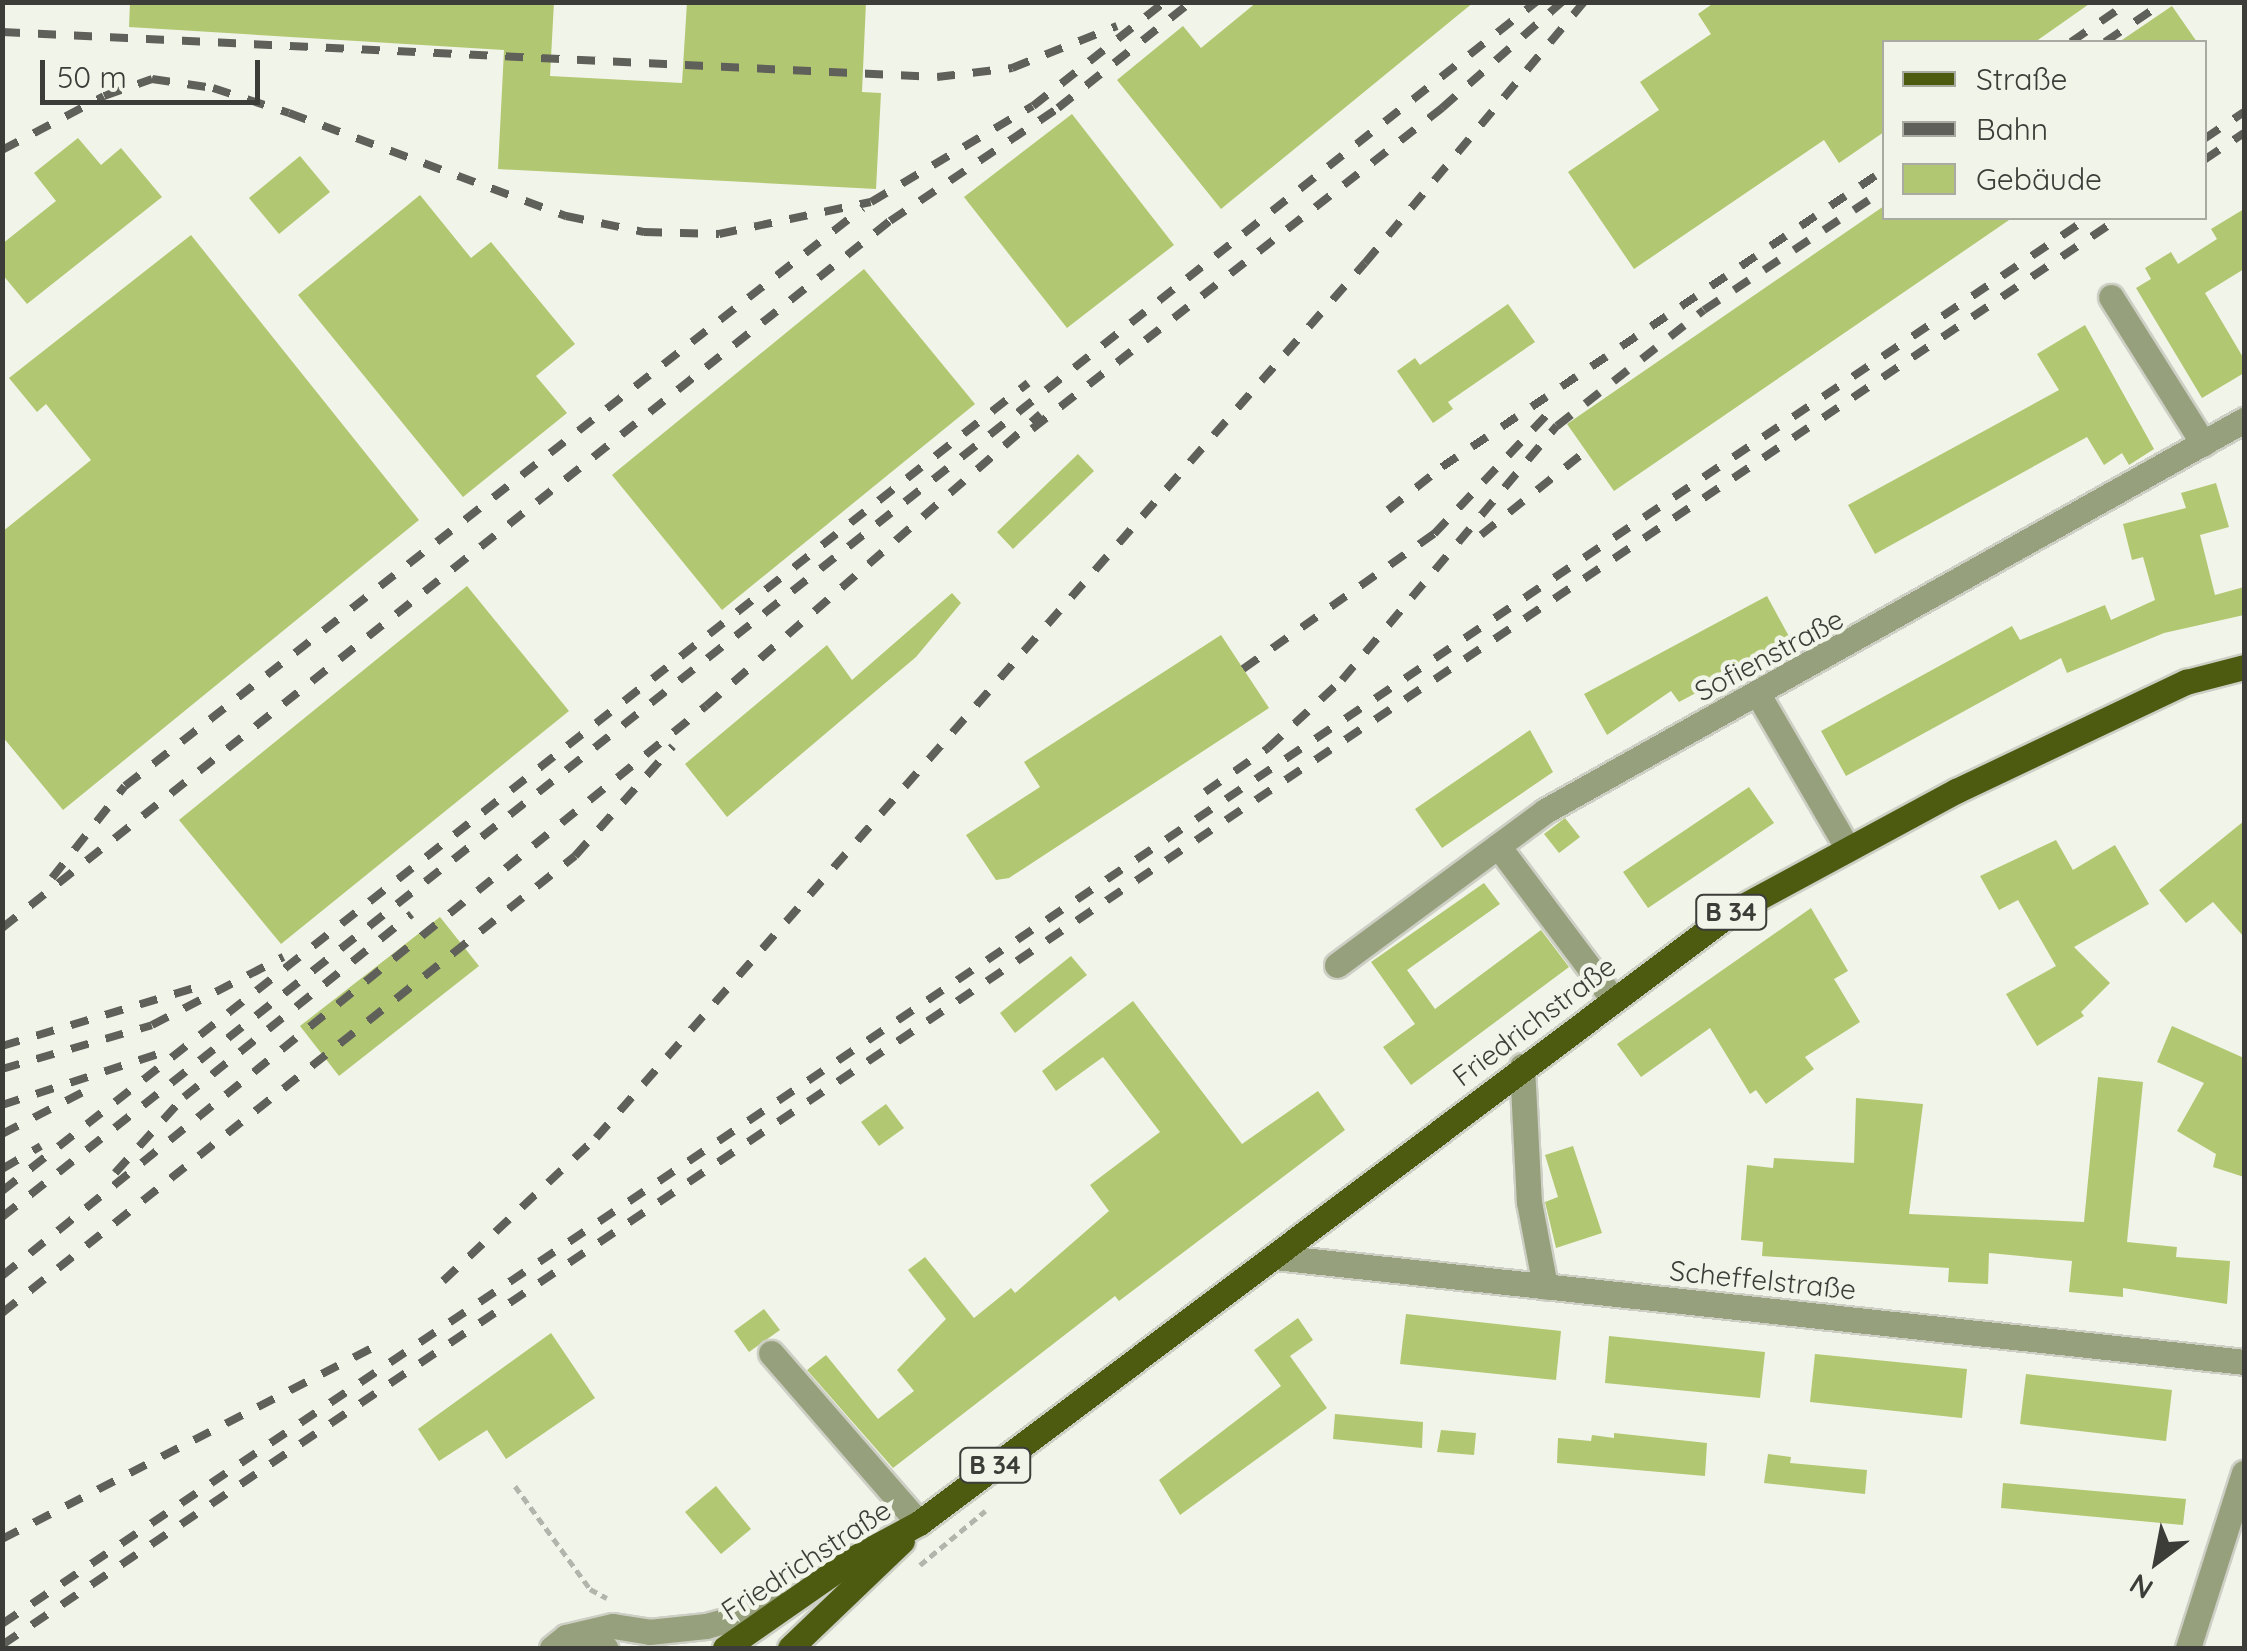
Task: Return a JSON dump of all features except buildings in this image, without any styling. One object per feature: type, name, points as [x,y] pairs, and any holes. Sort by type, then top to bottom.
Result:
[{"type":"main road","name":"Friedrichstraße","points":[[725,1648],[784,1605],[919,1523],[1276,1257],[1522,1066],[1732,912],[2186,682],[2244,667]]},
{"type":"main road","name":"Friedrichstraße","points":[[790,1648],[919,1523]]},
{"type":"street","points":[[2111,296],[2203,442]]},
{"type":"street","name":"Sofienstraße","points":[[1337,965],[1498,846],[1609,774],[1759,696],[2244,420]]},
{"type":"street","points":[[1759,696],[1848,850]]},
{"type":"street","points":[[1498,846],[1613,999]]},
{"type":"street","points":[[1522,1066],[1530,1202],[1545,1286]]},
{"type":"street","name":"Scheffelstraße","points":[[1276,1257],[2244,1362]]},
{"type":"street","points":[[771,1353],[919,1523]]},
{"type":"street","points":[[2188,1648],[2244,1473]]},
{"type":"street","points":[[559,1643],[613,1626],[649,1632],[706,1626],[784,1605]]},
{"type":"street","points":[[559,1643],[605,1648]]},
{"type":"path","points":[[515,1486],[590,1589],[619,1604]]},
{"type":"path","points":[[910,1574],[997,1501]]},
{"type":"railway","points":[[2,150],[104,96],[152,79],[213,88],[289,113],[566,216],[644,232],[719,234],[871,202],[1033,106],[1164,2]]},
{"type":"railway","points":[[2,928],[890,221],[1058,108],[1191,2]]},
{"type":"railway","points":[[2,1217],[1536,2]]},
{"type":"railway","points":[[1032,429],[1442,108],[1562,2]]},
{"type":"railway","points":[[443,1281],[596,1138],[1365,263],[1584,2]]},
{"type":"railway","points":[[2074,40],[2129,2]]},
{"type":"railway","points":[[2108,40],[2164,2]]},
{"type":"railway","points":[[2,32],[937,77],[1012,68],[1117,26]]},
{"type":"railway","points":[[2207,137],[2244,112]]},
{"type":"railway","points":[[2207,158],[2244,133]]},
{"type":"railway","points":[[1388,510],[1442,467],[1882,171]]},
{"type":"railway","points":[[1205,792],[1268,748],[1342,680],[1557,426],[1704,310],[1882,191]]},
{"type":"railway","points":[[52,878],[125,786],[863,208]]},
{"type":"railway","points":[[2,1624],[2085,220]]},
{"type":"railway","points":[[2,1645],[2116,220]]},
{"type":"railway","points":[[2,1191],[1028,383]]},
{"type":"railway","points":[[1243,669],[1434,534],[1557,404]]},
{"type":"railway","points":[[2,1276],[706,706],[1041,414]]},
{"type":"railway","points":[[1481,535],[1586,451]]},
{"type":"railway","points":[[2,1313],[575,856],[673,746]]},
{"type":"railway","points":[[115,1173],[184,1097],[412,914]]},
{"type":"railway","points":[[2,1069],[152,1025],[283,957]]},
{"type":"railway","points":[[2,1046],[208,984]]},
{"type":"railway","points":[[2,1105],[161,1053]]},
{"type":"railway","points":[[2,1134],[85,1091]]},
{"type":"railway","points":[[2,1169],[41,1146]]},
{"type":"railway","points":[[2,1539],[381,1343]]}]
